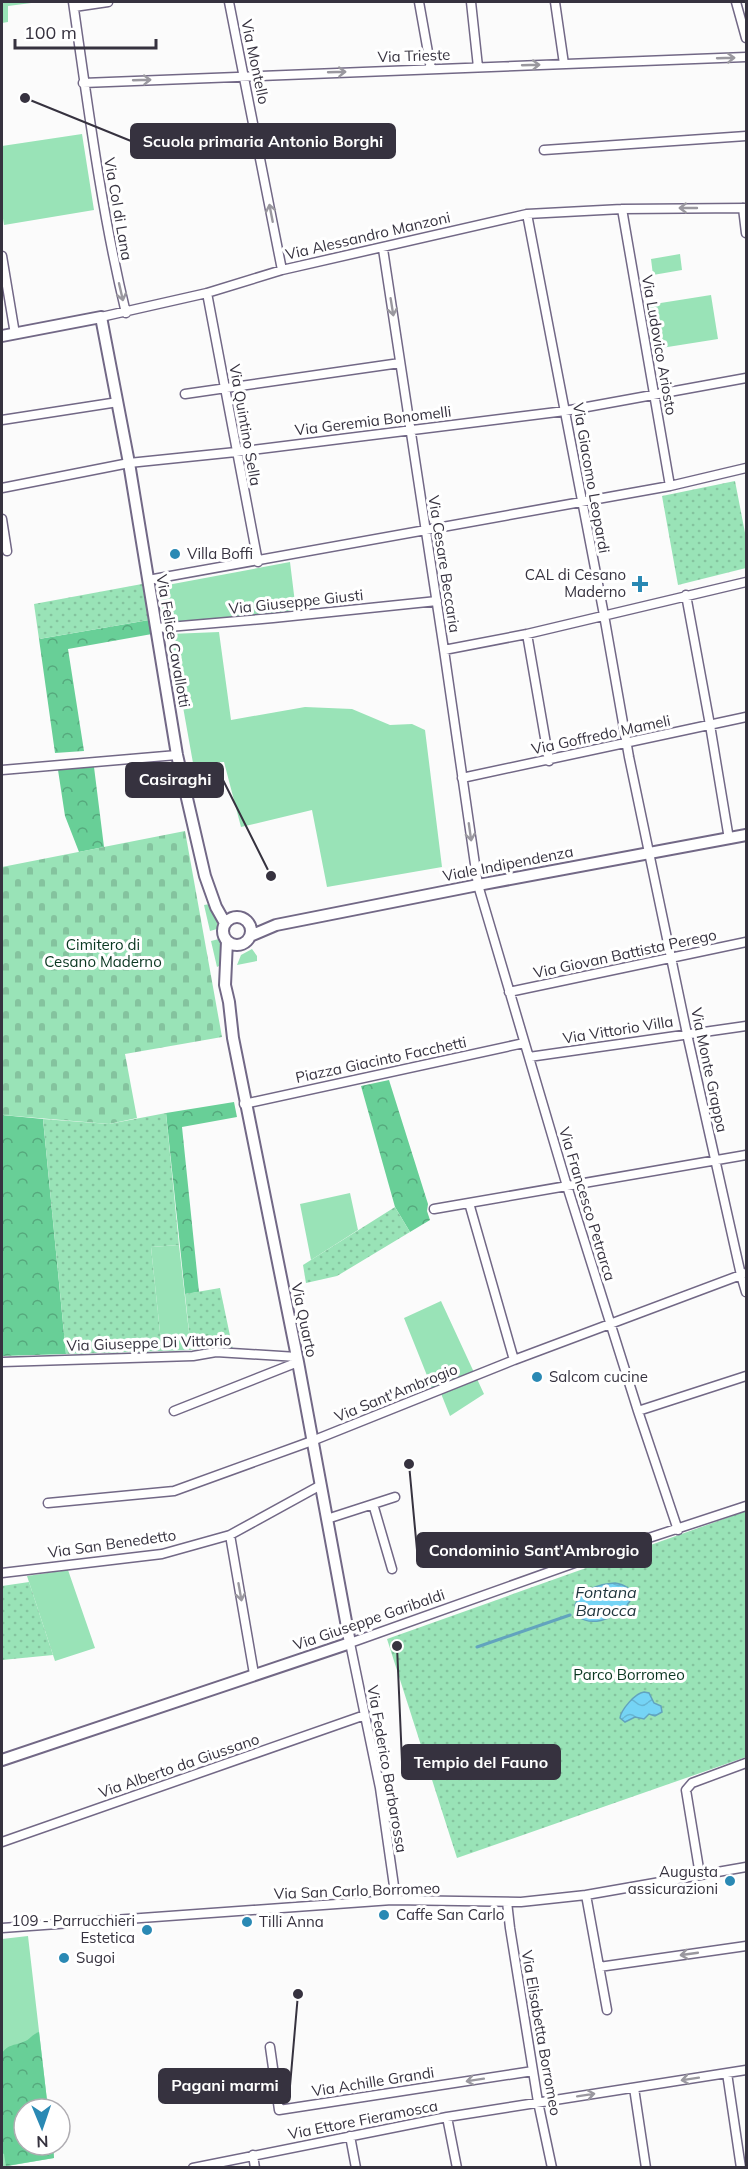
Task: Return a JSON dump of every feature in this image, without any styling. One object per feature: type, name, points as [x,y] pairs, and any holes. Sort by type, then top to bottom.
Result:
[{"type":"street","points":[[74,4],[108,2]]},
{"type":"street","name":"Via Montello","points":[[229,2],[282,270]]},
{"type":"street","points":[[419,2],[431,69]]},
{"type":"street","points":[[471,2],[478,67]]},
{"type":"street","points":[[555,2],[564,64]]},
{"type":"street","points":[[736,2],[747,38]]},
{"type":"street","name":"Via Col di Lana","points":[[74,4],[83,83],[113,261],[126,313]]},
{"type":"street","name":"Via Trieste","points":[[83,83],[747,57]]},
{"type":"street","points":[[544,150],[747,136]]},
{"type":"street","points":[[745,208],[747,233]]},
{"type":"street","name":"Via Alessandro Manzoni","points":[[2,336],[126,313],[282,270],[383,249],[527,214],[622,209],[745,208]]},
{"type":"street","name":"Via Ludovico Ariosto","points":[[622,209],[669,486]]},
{"type":"street","name":"Via Giacomo Leopardi","points":[[527,214],[648,852]]},
{"type":"street","name":"Via Cesare Beccaria","points":[[383,249],[478,885]]},
{"type":"street","points":[[2,256],[15,334]]},
{"type":"street","name":"Via Quintino Sella","points":[[207,292],[258,562]]},
{"type":"street","name":"Via Felice Cavallotti","points":[[101,317],[129,463],[177,755],[203,867],[216,907],[225,923]]},
{"type":"street","points":[[185,394],[400,363]]},
{"type":"street","name":"Via Geremia Bonomelli","points":[[2,488],[129,463],[565,411],[747,378]]},
{"type":"street","points":[[2,420],[118,402]]},
{"type":"street","points":[[148,580],[258,562],[669,486],[747,468]]},
{"type":"street","points":[[2,519],[7,551]]},
{"type":"street","points":[[444,650],[527,634],[747,582]]},
{"type":"street","points":[[686,595],[729,839]]},
{"type":"street","name":"Via Giuseppe Giusti","points":[[157,628],[437,601]]},
{"type":"street","points":[[527,634],[549,760]]},
{"type":"street","name":"Via Goffredo Mameli","points":[[462,778],[747,717]]},
{"type":"street","points":[[2,770],[177,755]]},
{"type":"street","name":"Viale Indipendenza","points":[[250,936],[276,925],[648,852],[747,835]]},
{"type":"street","name":"Via Monte Grappa","points":[[648,852],[715,1160],[747,1292]]},
{"type":"street","name":"Via Francesco Petrarca","points":[[478,885],[610,1325],[678,1530]]},
{"type":"street","name":"Via Felice Cavallotti","points":[[214,897],[225,910],[237,917]]},
{"type":"street","points":[[237,917],[249,923],[250,936],[240,945],[227,941],[223,932],[225,923],[237,917]]},
{"type":"street","name":"Viale Indipendenza","points":[[249,923],[276,925]]},
{"type":"street","name":"Via Quarto","points":[[227,941],[224,976],[244,1104],[297,1360],[350,1643]]},
{"type":"street","name":"Via Giovan Battista Perego","points":[[509,992],[747,942]]},
{"type":"street","name":"Via Quarto","points":[[229,1002],[231,964],[240,945]]},
{"type":"street","name":"Via Vittorio Villa","points":[[529,1057],[747,1026]]},
{"type":"street","name":"Piazza Giacinto Facchetti","points":[[244,1104],[524,1043]]},
{"type":"street","points":[[434,1209],[747,1155]]},
{"type":"street","points":[[469,1203],[514,1360]]},
{"type":"street","name":"Via Sant'Ambrogio","points":[[48,1503],[174,1491],[312,1441],[514,1360],[744,1274]]},
{"type":"street","name":"Via Giuseppe Di Vittorio","points":[[2,1362],[193,1356],[216,1352],[297,1360]]},
{"type":"street","points":[[174,1411],[297,1360]]},
{"type":"street","points":[[638,1412],[747,1376]]},
{"type":"street","name":"Via San Benedetto","points":[[2,1573],[162,1554],[230,1535],[321,1485]]},
{"type":"street","points":[[330,1518],[395,1497]]},
{"type":"street","points":[[373,1504],[392,1569]]},
{"type":"street","name":"Via Giuseppe Garibaldi","points":[[2,1760],[350,1643],[597,1555],[747,1506]]},
{"type":"street","points":[[230,1535],[254,1674]]},
{"type":"street","name":"Via Federico Barbarossa","points":[[350,1643],[380,1788],[396,1900]]},
{"type":"street","name":"Via Alberto da Giussano","points":[[2,1842],[364,1715]]},
{"type":"street","points":[[700,1875],[686,1790],[692,1783],[747,1763]]},
{"type":"street","name":"Via San Carlo Borromeo","points":[[2,1928],[396,1900],[507,1902],[586,1895],[747,1867]]},
{"type":"street","points":[[586,1895],[607,2010]]},
{"type":"street","name":"Via Elisabetta Borromeo","points":[[507,1902],[538,2102],[552,2168]]},
{"type":"street","points":[[599,1967],[747,1946]]},
{"type":"street","name":"Via Achille Grandi","points":[[270,2047],[279,2110],[533,2071]]},
{"type":"street","name":"Via Ettore Fieramosca","points":[[194,2168],[447,2117],[747,2070]]},
{"type":"street","points":[[727,2073],[741,2168]]},
{"type":"street","points":[[634,2088],[646,2168]]},
{"type":"street","points":[[447,2117],[457,2168]]},
{"type":"street","points":[[350,2136],[356,2168]]},
{"type":"street","points":[[253,2155],[255,2168]]},
{"type":"green space","points":[[2,2],[39,2],[8,6],[8,22],[2,23]]},
{"type":"green space","points":[[82,134],[94,210],[4,225],[2,146]]},
{"type":"green space","points":[[680,254],[682,270],[653,275],[651,259]]},
{"type":"green space","points":[[711,295],[718,339],[655,349],[648,305]]},
{"type":"green space","points":[[735,481],[746,538],[746,568],[678,585],[662,496]]},
{"type":"green space","points":[[290,562],[296,611],[165,623],[159,592],[162,586]]},
{"type":"green space","points":[[142,584],[149,620],[39,639],[34,604]]},
{"type":"green space","points":[[149,620],[152,634],[68,649],[84,751],[55,753],[39,639]]},
{"type":"green space","points":[[219,632],[231,720],[305,707],[352,709],[390,725],[412,724],[425,730],[442,867],[327,887],[312,810],[241,827],[224,762],[193,763],[170,634]]},
{"type":"green space","points":[[94,767],[104,847],[79,852],[65,816],[58,770]]},
{"type":"green space","name":"Cimitero di Cesano Maderno","points":[[185,831],[222,1037],[125,1054],[137,1118],[109,1124],[2,1115],[2,867]]},
{"type":"green space","points":[[210,904],[217,916],[217,929],[210,931],[204,905]]},
{"type":"green space","points":[[219,939],[222,947],[221,965],[217,967],[211,941]]},
{"type":"green space","points":[[252,949],[257,956],[257,961],[237,965],[241,955]]},
{"type":"green space","points":[[389,1080],[428,1204],[427,1211],[430,1220],[410,1232],[395,1207],[361,1086]]},
{"type":"green space","points":[[234,1102],[237,1117],[182,1127],[199,1292],[185,1294],[166,1113]]},
{"type":"green space","points":[[166,1113],[179,1245],[151,1247],[162,1351],[66,1354],[43,1119],[109,1124]]},
{"type":"green space","points":[[2,1115],[43,1119],[66,1354],[2,1356]]},
{"type":"green space","points":[[350,1193],[358,1230],[311,1260],[300,1204]]},
{"type":"green space","points":[[395,1207],[410,1232],[337,1276],[306,1283],[303,1265]]},
{"type":"green space","points":[[179,1245],[191,1350],[162,1351],[151,1247]]},
{"type":"green space","points":[[220,1288],[233,1350],[213,1346],[191,1350],[185,1294]]},
{"type":"green space","points":[[441,1301],[484,1394],[450,1416],[440,1391],[434,1393],[404,1318]]},
{"type":"green space","name":"Parco Borromeo","points":[[746,1511],[746,1757],[457,1858],[387,1639]]},
{"type":"green space","points":[[68,1570],[95,1648],[55,1661],[27,1576]]},
{"type":"green space","points":[[29,1582],[53,1655],[2,1660],[2,1586]]},
{"type":"green space","points":[[28,1936],[47,2097],[12,2097],[12,2157],[54,2158],[2,2167],[2,1939]]},
{"type":"green space","points":[[39,2032],[47,2097],[12,2097],[12,2157],[54,2158],[6,2166],[2,2153],[2,2053]]},
{"type":"water","name":"Fontana Barocca","points":[[615,1583],[627,1587],[631,1594],[629,1602],[622,1610],[601,1620],[589,1621],[579,1617],[575,1605],[586,1591],[597,1586]]},
{"type":"water","points":[[644,1692],[649,1693],[654,1703],[661,1706],[662,1712],[655,1716],[649,1714],[644,1719],[635,1717],[625,1722],[620,1718],[623,1711],[629,1702]]},
{"type":"waterway","points":[[477,1647],[570,1615]]},
{"type":"place","name":"Scuola primaria Antonio Borghi","points":[[25,98]]},
{"type":"place","name":"Villa Boffi","points":[[175,554]]},
{"type":"place","name":"CAL di Cesano Maderno","points":[[640,584]]},
{"type":"place","name":"Casiraghi","points":[[271,876]]},
{"type":"place","name":"Salcom cucine","points":[[537,1377]]},
{"type":"place","name":"Condominio Sant'Ambrogio","points":[[409,1464]]},
{"type":"place","name":"Tempio del Fauno","points":[[397,1646]]},
{"type":"place","name":"Augusta assicurazioni","points":[[730,1881]]},
{"type":"place","name":"Caffe San Carlo","points":[[384,1915]]},
{"type":"place","name":"Tilli Anna","points":[[247,1922]]},
{"type":"place","name":"109 - Parrucchieri Estetica","points":[[147,1930]]},
{"type":"place","name":"Sugoi","points":[[64,1958]]},
{"type":"place","name":"Pagani marmi","points":[[298,1994]]}]
